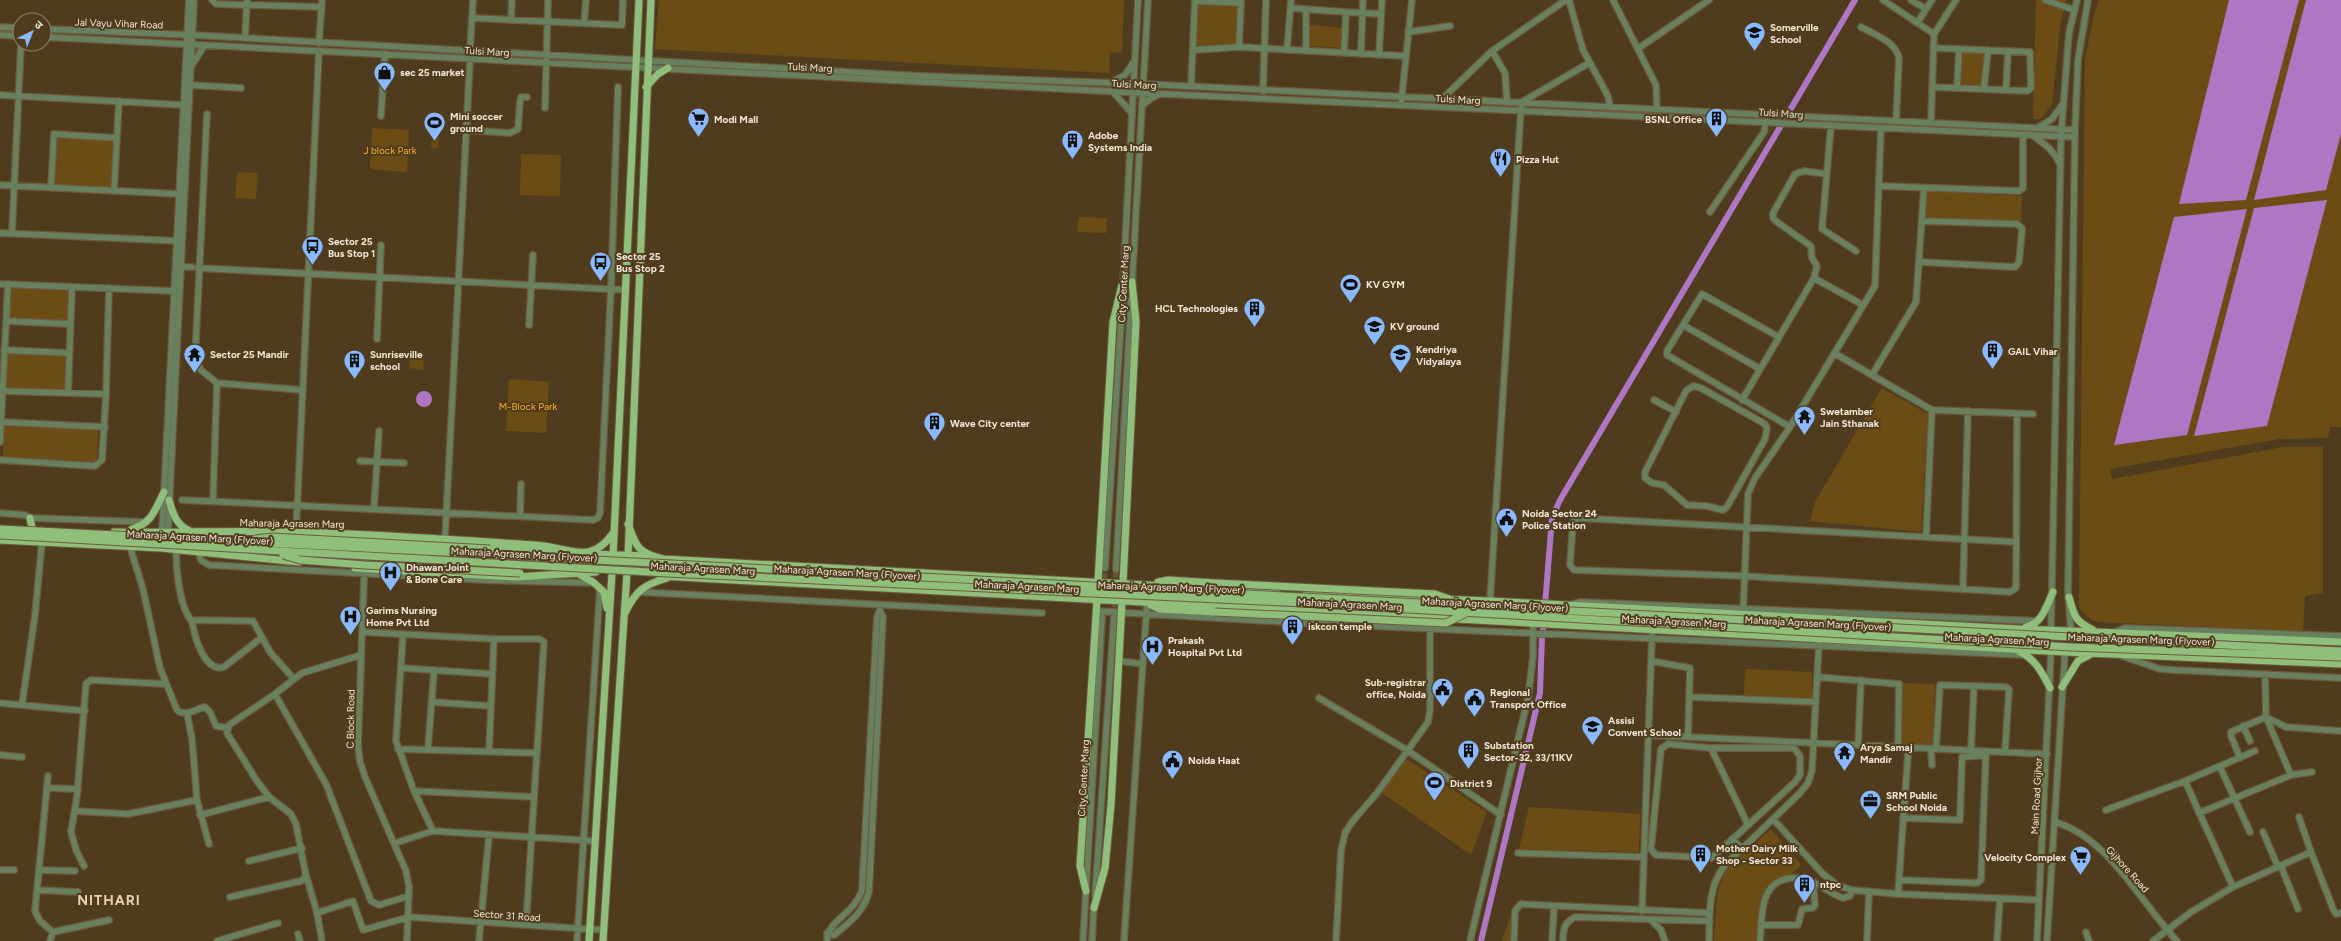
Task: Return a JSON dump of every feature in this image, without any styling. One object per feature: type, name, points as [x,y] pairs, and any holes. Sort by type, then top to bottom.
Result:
[{"type":"main road","points":[[588,941],[612,577],[618,290],[636,63],[639,0]]},
{"type":"main road","points":[[603,941],[628,556],[628,524],[646,88],[651,0]]},
{"type":"main road","points":[[646,88],[658,74],[668,68]]},
{"type":"main road","points":[[1098,582],[1113,322],[1123,281]]},
{"type":"main road","points":[[1123,583],[1136,322],[1132,282]]},
{"type":"main road","points":[[124,532],[144,526],[164,492]]},
{"type":"main road","points":[[169,500],[175,519],[181,527],[193,533]]},
{"type":"main road","points":[[30,518],[32,528]]},
{"type":"main road","points":[[628,524],[639,549],[652,557]]},
{"type":"main road","name":"Maharaja Agrasen Marg","points":[[0,528],[193,533],[296,532],[445,539],[540,545],[582,554],[613,554],[663,559],[1696,612],[1743,612],[1907,624],[2341,642]]},
{"type":"main road","name":"Maharaja Agrasen Marg (Flyover)","points":[[0,528],[1468,609],[2079,648],[2341,657]]},
{"type":"main road","points":[[241,542],[272,537],[582,554],[596,550],[606,543],[614,532]]},
{"type":"main road","name":"Maharaja Agrasen Marg (Flyover)","points":[[0,535],[269,552],[2341,651]]},
{"type":"main road","points":[[0,540],[176,550],[365,571],[516,577],[578,574],[594,583],[604,592],[609,616]]},
{"type":"main road","points":[[0,546],[13,541]]},
{"type":"main road","points":[[269,552],[300,560],[612,577]]},
{"type":"main road","points":[[920,572],[921,591]]},
{"type":"main road","name":"Maharaja Agrasen Marg","points":[[612,577],[671,577],[1695,632],[1819,642],[1907,644],[2091,654],[2341,664]]},
{"type":"main road","points":[[623,616],[633,597],[647,584],[671,577]]},
{"type":"main road","points":[[1150,584],[1168,580],[1435,594],[1468,609]]},
{"type":"main road","points":[[1228,589],[1229,608]]},
{"type":"main road","points":[[2018,629],[2033,626],[2041,617],[2053,592]]},
{"type":"main road","points":[[2069,597],[2075,617],[2079,622],[2099,632]]},
{"type":"main road","points":[[1086,891],[1080,866],[1097,600]]},
{"type":"main road","points":[[1094,908],[1105,868],[1107,852],[1122,602]]},
{"type":"main road","points":[[1147,603],[1160,609],[1446,623],[1468,609]]},
{"type":"main road","points":[[1695,632],[1696,612]]},
{"type":"main road","points":[[1907,624],[1907,644]]},
{"type":"main road","points":[[2267,660],[2269,638]]},
{"type":"main road","points":[[2016,650],[2027,655],[2042,671],[2050,688]]},
{"type":"main road","points":[[2062,687],[2078,661],[2091,654]]},
{"type":"street","points":[[189,0],[190,35]]},
{"type":"street","points":[[179,241],[179,194],[183,105],[194,0]]},
{"type":"street","points":[[212,0],[216,4],[283,3],[321,8]]},
{"type":"street","points":[[319,43],[322,0]]},
{"type":"street","points":[[470,51],[473,0]]},
{"type":"street","points":[[511,19],[512,0]]},
{"type":"street","points":[[544,108],[548,0]]},
{"type":"street","points":[[584,23],[586,0]]},
{"type":"street","points":[[472,18],[622,25],[623,0]]},
{"type":"street","name":"City Center Marg","points":[[1105,568],[1123,281],[1138,0]]},
{"type":"street","name":"City Center Marg","points":[[1116,569],[1148,0]]},
{"type":"street","points":[[1191,86],[1195,0],[1241,2],[1239,47]]},
{"type":"street","points":[[1263,90],[1266,0]]},
{"type":"street","points":[[1287,50],[1292,0]]},
{"type":"street","points":[[1361,54],[1363,0]]},
{"type":"street","points":[[1379,55],[1380,14],[1382,0]]},
{"type":"street","points":[[1401,105],[1412,0]]},
{"type":"street","points":[[1442,99],[1492,51],[1568,0],[1578,35],[1589,63],[1608,96],[1610,107]]},
{"type":"street","points":[[1613,0],[1639,48],[1656,85],[1657,109]]},
{"type":"street","points":[[1639,48],[1709,0]]},
{"type":"street","points":[[1883,0],[1934,34]]},
{"type":"street","points":[[1911,0],[1926,9]]},
{"type":"street","points":[[1917,23],[1932,0]]},
{"type":"street","points":[[1931,123],[1934,34],[1956,0]]},
{"type":"street","points":[[2045,0],[2074,10]]},
{"type":"street","points":[[2051,630],[2053,592],[2061,136],[2069,33],[2077,0]]},
{"type":"street","points":[[2071,631],[2069,597],[2075,130],[2078,60],[2088,0]]},
{"type":"street","points":[[245,38],[246,3]]},
{"type":"street","points":[[1291,8],[1380,14]]},
{"type":"street","points":[[1306,10],[1306,51]]},
{"type":"street","points":[[1344,53],[1346,12]]},
{"type":"street","points":[[1408,32],[1450,26]]},
{"type":"street","points":[[0,27],[12,28]]},
{"type":"street","points":[[1861,27],[1889,43],[1898,52],[1896,121]]},
{"type":"street","name":"Jal Vayu Vihar Road","points":[[52,29],[190,35]]},
{"type":"street","points":[[0,35],[12,36]]},
{"type":"street","name":"Tulsi Marg","points":[[190,35],[546,55],[647,64],[920,79],[1113,92],[1768,121],[1793,124],[2075,137]]},
{"type":"street","name":"Jal Vayu Vihar Road","points":[[52,38],[189,45]]},
{"type":"street","points":[[165,532],[169,500],[179,241],[191,67],[189,45]]},
{"type":"street","name":"Tulsi Marg","points":[[189,45],[545,63],[636,63]]},
{"type":"street","points":[[191,67],[204,46]]},
{"type":"street","points":[[1192,50],[1239,47],[1405,56]]},
{"type":"street","points":[[1932,87],[2027,91],[2031,88],[2030,52],[1933,48]]},
{"type":"street","points":[[1956,88],[1959,49]]},
{"type":"street","points":[[1984,89],[1988,50]]},
{"type":"street","points":[[296,532],[307,274],[319,51]]},
{"type":"street","points":[[1492,51],[1505,73],[1507,102]]},
{"type":"street","points":[[2006,90],[2008,51]]},
{"type":"street","points":[[12,233],[21,52]]},
{"type":"street","points":[[381,116],[385,54]]},
{"type":"street","points":[[445,539],[470,59]]},
{"type":"street","points":[[1110,83],[1125,75],[1134,62]]},
{"type":"street","points":[[1490,601],[1522,102],[1589,63]]},
{"type":"street","name":"Tulsi Marg","points":[[647,64],[668,68],[920,79],[1191,86],[2075,130]]},
{"type":"street","points":[[190,85],[241,88]]},
{"type":"street","points":[[182,500],[297,504],[593,520],[598,518],[600,513],[618,290],[618,87]]},
{"type":"street","points":[[1113,92],[1131,112]]},
{"type":"street","points":[[0,94],[183,105]]},
{"type":"street","points":[[1142,106],[1150,99],[1160,94]]},
{"type":"street","points":[[466,130],[510,133],[518,129],[521,97],[527,97]]},
{"type":"street","points":[[114,191],[119,101]]},
{"type":"street","points":[[2037,128],[2052,119],[2063,103]]},
{"type":"street","points":[[207,114],[197,268],[195,359],[201,370],[217,383],[302,390]]},
{"type":"street","points":[[1710,212],[1764,132],[1768,121]]},
{"type":"street","points":[[1831,125],[1822,229],[1856,251]]},
{"type":"street","points":[[1743,612],[1745,528],[1748,494],[1754,479],[1790,427],[1875,286],[1877,276],[1881,128]]},
{"type":"street","points":[[51,188],[54,134],[117,138]]},
{"type":"street","points":[[1879,186],[2019,192],[2023,188],[2023,135]]},
{"type":"street","points":[[2032,135],[2055,154],[2060,166]]},
{"type":"street","points":[[1742,400],[1814,278],[1817,266],[1812,258],[1811,246],[1777,222],[1773,218],[1772,213],[1795,174],[1804,171],[1826,174]]},
{"type":"street","points":[[0,185],[179,194]]},
{"type":"street","points":[[1872,375],[1916,302],[1923,221],[1924,188]]},
{"type":"street","points":[[1919,262],[2016,267],[2019,262],[2022,228],[2017,224],[1923,221]]},
{"type":"street","points":[[0,233],[179,241]]},
{"type":"street","points":[[377,340],[381,245]]},
{"type":"street","points":[[529,326],[533,255]]},
{"type":"street","points":[[178,267],[618,290]]},
{"type":"street","points":[[165,532],[164,492],[174,291],[178,267]]},
{"type":"street","points":[[1814,278],[1863,305]]},
{"type":"street","points":[[0,284],[174,291]]},
{"type":"street","points":[[0,442],[8,284]]},
{"type":"street","points":[[68,393],[72,287]]},
{"type":"street","points":[[0,460],[95,466],[102,460],[105,427],[109,288]]},
{"type":"street","points":[[1779,337],[1702,294],[1667,351],[1667,355],[1790,427]]},
{"type":"street","points":[[6,321],[70,324]]},
{"type":"street","points":[[1683,325],[1760,369]]},
{"type":"street","points":[[4,350],[69,353]]},
{"type":"street","points":[[1834,353],[1932,410],[2033,414]]},
{"type":"street","points":[[212,500],[217,383]]},
{"type":"street","points":[[1693,386],[1697,386],[1765,424],[1767,428],[1765,439],[1727,507],[1723,510],[1707,506],[1687,505],[1664,485],[1652,483],[1645,478],[1645,472],[1676,412],[1686,391],[1693,386]]},
{"type":"street","points":[[2,391],[106,394]]},
{"type":"street","points":[[1654,400],[1676,412]]},
{"type":"street","points":[[1926,538],[1932,410]]},
{"type":"street","points":[[1963,589],[1963,539],[1968,411]]},
{"type":"street","points":[[2015,542],[1578,518],[1573,522],[1570,565],[1574,570],[1744,576],[2013,591],[2016,588],[2015,542],[2018,414]]},
{"type":"street","points":[[1,422],[105,427]]},
{"type":"street","points":[[374,508],[379,431]]},
{"type":"street","points":[[360,461],[404,463]]},
{"type":"street","points":[[1745,474],[1754,479]]},
{"type":"street","points":[[520,516],[521,484]]},
{"type":"street","points":[[0,513],[25,515],[30,518],[147,522]]},
{"type":"street","name":"C Block Road","points":[[366,536],[358,746],[360,762],[406,871],[409,896],[407,941]]},
{"type":"street","points":[[22,705],[35,615],[42,542]]},
{"type":"street","points":[[130,547],[166,684],[177,710],[181,713],[187,713],[206,707],[210,712],[216,726],[227,728],[275,694],[293,678],[313,669],[361,655]]},
{"type":"street","points":[[176,550],[177,574],[185,609],[192,620],[197,645],[214,666],[219,668],[224,667],[261,638]]},
{"type":"street","points":[[198,552],[201,560],[209,565],[365,571],[483,580],[594,583]]},
{"type":"street","points":[[578,941],[600,588]]},
{"type":"street","points":[[638,592],[880,608],[1042,613]]},
{"type":"street","points":[[1569,605],[1580,602],[1743,612],[2037,621]]},
{"type":"street","points":[[1124,941],[1147,603]]},
{"type":"street","points":[[827,933],[834,935],[859,915],[869,892],[883,625],[883,617],[880,608]]},
{"type":"street","points":[[827,941],[827,933],[832,925],[851,910],[859,899],[862,890],[877,617],[880,608]]},
{"type":"street","points":[[1096,611],[1652,638],[1819,642],[2027,655]]},
{"type":"street","name":"City Center Marg","points":[[1083,941],[1102,617]]},
{"type":"street","name":"City Center Marg","points":[[1092,941],[1114,617]]},
{"type":"street","points":[[1336,941],[1341,851],[1345,834],[1352,822],[1381,788],[1407,750],[1422,733],[1428,722],[1430,710],[1430,618]]},
{"type":"street","points":[[192,620],[249,620],[256,625],[261,638],[270,652],[293,678]]},
{"type":"street","points":[[1470,941],[1528,698],[1533,657],[1533,624]]},
{"type":"street","points":[[2113,633],[2125,628],[2341,636]]},
{"type":"street","points":[[1642,910],[1653,630]]},
{"type":"street","points":[[362,632],[494,639],[540,639],[544,642],[526,925]]},
{"type":"street","points":[[403,634],[396,733],[398,749],[414,791],[433,831]]},
{"type":"street","points":[[489,751],[494,639]]},
{"type":"street","points":[[1709,941],[1711,894],[1716,878],[1725,865],[1808,783],[1812,771],[1819,642]]},
{"type":"street","name":"Main Road Gijhor","points":[[2038,941],[2051,652]]},
{"type":"street","name":"Main Road Gijhor","points":[[2047,941],[2065,652]]},
{"type":"street","points":[[2116,654],[2160,669],[2341,678]]},
{"type":"street","points":[[1118,661],[1143,664]]},
{"type":"street","points":[[1651,661],[1690,668],[1688,737]]},
{"type":"street","points":[[401,668],[492,674]]},
{"type":"street","points":[[428,750],[434,670]]},
{"type":"street","points":[[2265,674],[2266,717],[2291,775]]},
{"type":"street","points":[[1817,677],[1899,684],[1898,747]]},
{"type":"street","points":[[84,866],[76,850],[71,832],[78,789],[86,684],[91,680],[166,684]]},
{"type":"street","points":[[1858,745],[1861,680]]},
{"type":"street","points":[[1932,765],[1940,685],[2006,687],[2009,689],[2005,752]]},
{"type":"street","points":[[1971,751],[1974,686]]},
{"type":"street","points":[[275,694],[326,784],[371,901],[379,905],[409,896]]},
{"type":"street","points":[[1690,697],[1816,702]]},
{"type":"street","points":[[1319,698],[1407,750],[1501,815]]},
{"type":"street","points":[[432,702],[491,706]]},
{"type":"street","points":[[0,703],[85,711]]},
{"type":"street","points":[[187,713],[192,739],[197,800],[209,844]]},
{"type":"street","points":[[2240,758],[2231,736],[2234,730],[2266,717],[2286,727],[2341,731]]},
{"type":"street","points":[[2243,726],[2250,741]]},
{"type":"street","points":[[227,728],[243,759],[269,797],[291,814],[296,824],[302,848],[306,875],[317,913],[321,940]]},
{"type":"street","points":[[1648,736],[1898,747],[1986,753]]},
{"type":"street","points":[[1668,744],[1711,748],[1794,748],[1800,756],[1798,779],[1716,855],[1708,859],[1656,855],[1651,849],[1661,749],[1668,744]]},
{"type":"street","points":[[1711,748],[1748,825]]},
{"type":"street","points":[[398,749],[537,753]]},
{"type":"street","points":[[2106,810],[2220,767],[2255,751]]},
{"type":"street","points":[[1903,818],[1960,820],[1962,757],[1986,753],[2005,752],[2047,754]]},
{"type":"street","points":[[1900,880],[1977,883],[1981,880],[1986,753]]},
{"type":"street","points":[[1898,894],[1908,754]]},
{"type":"street","points":[[0,755],[22,757]]},
{"type":"street","points":[[2220,767],[2250,832]]},
{"type":"street","points":[[2199,813],[2234,797],[2291,775],[2312,772]]},
{"type":"street","points":[[48,776],[37,890],[36,916],[53,932]]},
{"type":"street","points":[[2185,780],[2233,887]]},
{"type":"street","points":[[47,788],[78,789]]},
{"type":"street","points":[[414,791],[534,797]]},
{"type":"street","points":[[200,815],[269,797]]},
{"type":"street","points":[[75,811],[128,814],[197,800]]},
{"type":"street","points":[[2298,817],[2334,911],[2336,914],[2341,913]]},
{"type":"street","points":[[1773,819],[1823,874],[1837,885],[1852,890],[1898,894],[2039,900]]},
{"type":"street","name":"Gijhore Road","points":[[2055,822],[2070,826],[2092,843],[2116,866],[2177,941]]},
{"type":"street","points":[[395,843],[433,831],[595,841]]},
{"type":"street","points":[[2263,832],[2298,909]]},
{"type":"street","points":[[479,941],[489,834]]},
{"type":"street","points":[[1732,839],[1742,849]]},
{"type":"street","points":[[249,861],[302,848]]},
{"type":"street","points":[[2153,941],[2191,912],[2233,887],[2311,852]]},
{"type":"street","points":[[1518,853],[1644,857]]},
{"type":"street","points":[[0,870],[14,870]]},
{"type":"street","points":[[39,870],[75,871]]},
{"type":"street","points":[[230,897],[301,881],[306,875]]},
{"type":"street","points":[[1760,941],[1764,903],[1769,888],[1780,880],[1796,877],[1812,882],[1843,898],[1850,896],[1852,890]]},
{"type":"street","points":[[1762,924],[1798,925],[1802,909],[1811,909],[1815,905],[1812,882]]},
{"type":"street","points":[[37,890],[78,892]]},
{"type":"street","points":[[1867,941],[1869,892]]},
{"type":"street","points":[[1997,941],[2000,899]]},
{"type":"street","name":"Sector 31 Road","points":[[317,913],[353,901],[363,930],[409,917],[603,930]]},
{"type":"street","points":[[1514,941],[1515,911],[1521,904],[1554,907],[1710,913]]},
{"type":"street","points":[[1552,941],[1554,907]]},
{"type":"street","points":[[1563,941],[1563,928],[1567,921],[1575,917],[1710,921]]},
{"type":"street","points":[[53,932],[109,920]]},
{"type":"street","points":[[1651,920],[1661,930],[1665,941]]},
{"type":"street","points":[[217,941],[278,923]]},
{"type":"street","points":[[50,941],[53,932]]},
{"type":"street","points":[[2086,932],[2089,941]]},
{"type":"street","points":[[298,934],[300,941]]},
{"type":"green space","points":[[659,0],[1124,0],[1122,53],[1110,52],[1109,73],[655,49]]},
{"type":"green space","points":[[2036,0],[2066,0],[2060,27],[2052,104],[2041,119],[2033,119]]},
{"type":"green space","points":[[2099,0],[2341,0],[2341,427],[2330,427],[2328,438],[2279,439],[2110,469],[2112,479],[2283,447],[2323,447],[2323,593],[2305,596],[2303,631],[2097,622],[2086,616],[2079,607],[2085,60],[2094,14]]},
{"type":"green space","points":[[1198,3],[1239,6],[1236,51],[1195,48]]},
{"type":"green space","points":[[1310,25],[1344,28],[1342,48],[1309,46]]},
{"type":"green space","points":[[1961,51],[1985,52],[1983,86],[1959,84]]},
{"type":"green space","name":"J block Park","points":[[372,128],[409,130],[407,172],[370,169]]},
{"type":"green space","name":"Mini soccer ground","points":[[432,136],[439,136],[438,148],[431,148]]},
{"type":"green space","points":[[56,138],[113,141],[111,188],[54,185]]},
{"type":"green space","points":[[521,154],[561,155],[560,196],[520,195]]},
{"type":"green space","points":[[237,172],[258,173],[256,199],[235,198]]},
{"type":"green space","points":[[1927,191],[2022,196],[2021,224],[1926,219]]},
{"type":"green space","points":[[1078,217],[1107,218],[1106,233],[1077,232]]},
{"type":"green space","points":[[10,287],[68,290],[67,321],[9,318]]},
{"type":"green space","points":[[7,353],[67,356],[65,390],[5,387]]},
{"type":"green space","points":[[423,356],[424,370],[409,368],[410,358]]},
{"type":"green space","name":"M-Block Park","points":[[509,379],[549,382],[546,433],[506,431]]},
{"type":"green space","points":[[1882,388],[1928,414],[1921,532],[1810,521],[1815,502]]},
{"type":"green space","points":[[4,424],[98,429],[97,463],[3,458]]},
{"type":"green space","points":[[1745,669],[1812,672],[1812,698],[1744,695]]},
{"type":"green space","points":[[1903,683],[1935,684],[1933,745],[1901,744]]},
{"type":"green space","name":"District 9","points":[[1405,758],[1487,812],[1471,855],[1382,793]]},
{"type":"green space","points":[[1529,807],[1640,814],[1639,852],[1519,849]]},
{"type":"green space","points":[[1771,829],[1801,865],[1770,894],[1761,909],[1756,941],[1714,941],[1717,895],[1725,871]]},
{"type":"green space","points":[[1513,909],[1511,941],[1502,941]]},
{"type":"shaded area","points":[[2229,0],[2299,0],[2246,200],[2179,204]]},
{"type":"shaded area","points":[[2306,0],[2341,0],[2341,134],[2326,190],[2254,200]]},
{"type":"shaded area","points":[[2327,200],[2267,426],[2194,436],[2254,208]]},
{"type":"shaded area","points":[[2247,209],[2187,435],[2114,445],[2174,217]]},
{"type":"shaded area","points":[[421,391],[427,391],[432,396],[430,405],[427,407],[421,407],[416,402],[416,396]]},
{"type":"waterway","points":[[1543,630],[1552,518],[1560,500],[1855,0]]},
{"type":"waterway","points":[[1481,941],[1540,693],[1542,636]]},
{"type":"tunnel","points":[[1104,587],[1105,568]]},
{"type":"tunnel","points":[[1115,586],[1116,569]]},
{"type":"tunnel","points":[[1114,616],[1115,597]]},
{"type":"place","name":"Somerville School","points":[[1755,52]]},
{"type":"place","name":"sec 25 market","points":[[384,92]]},
{"type":"place","name":"Modi Mall","points":[[699,138]]},
{"type":"place","name":"BSNL Office","points":[[1717,138]]},
{"type":"place","name":"Mini soccer ground","points":[[435,142]]},
{"type":"place","name":"Adobe Systems India","points":[[1073,160]]},
{"type":"place","name":"Pizza Hut","points":[[1501,178]]},
{"type":"place","name":"Sector 25 Bus Stop 1","points":[[313,266]]},
{"type":"place","name":"Sector 25 Bus Stop 2","points":[[600,282]]},
{"type":"place","name":"KV GYM","points":[[1350,304]]},
{"type":"place","name":"HCL Technologies","points":[[1254,328]]},
{"type":"place","name":"KV ground","points":[[1374,346]]},
{"type":"place","name":"GAIL Vihar","points":[[1992,370]]},
{"type":"place","name":"Sector 25 Mandir","points":[[195,374]]},
{"type":"place","name":"Kendriya Vidyalaya","points":[[1401,374]]},
{"type":"place","name":"Sunriseville school","points":[[355,380]]},
{"type":"place","name":"Swetamber Jain Sthanak","points":[[1805,436]]},
{"type":"place","name":"Wave City center","points":[[934,442]]},
{"type":"place","name":"Noida Sector 24 Police Station","points":[[1507,538]]},
{"type":"place","name":"Dhawan Joint & Bone Care","points":[[390,592]]},
{"type":"place","name":"Garims Nursing Home Pvt Ltd","points":[[350,636]]},
{"type":"place","name":"iskcon temple","points":[[1293,646]]},
{"type":"place","name":"Prakash Hospital Pvt Ltd","points":[[1152,666]]},
{"type":"place","name":"Sub-registrar office, Noida","points":[[1442,708]]},
{"type":"place","name":"Regional Transport Office","points":[[1474,718]]},
{"type":"place","name":"Assisi Convent School","points":[[1592,746]]},
{"type":"place","name":"Substation Sector-32, 33/11KV","points":[[1468,770]]},
{"type":"place","name":"Arya Samaj Mandir","points":[[1845,772]]},
{"type":"place","name":"Noida Haat","points":[[1173,780]]},
{"type":"place","name":"District 9","points":[[1434,802]]},
{"type":"place","name":"SRM Public School Noida","points":[[1871,820]]},
{"type":"place","name":"Mother Dairy Milk Shop - Sector 33","points":[[1701,874]]},
{"type":"place","name":"Velocity Complex","points":[[2081,876]]},
{"type":"place","name":"ntpc","points":[[1805,904]]},
{"type":"district","name":"NITHARI","points":[[109,900]]}]
